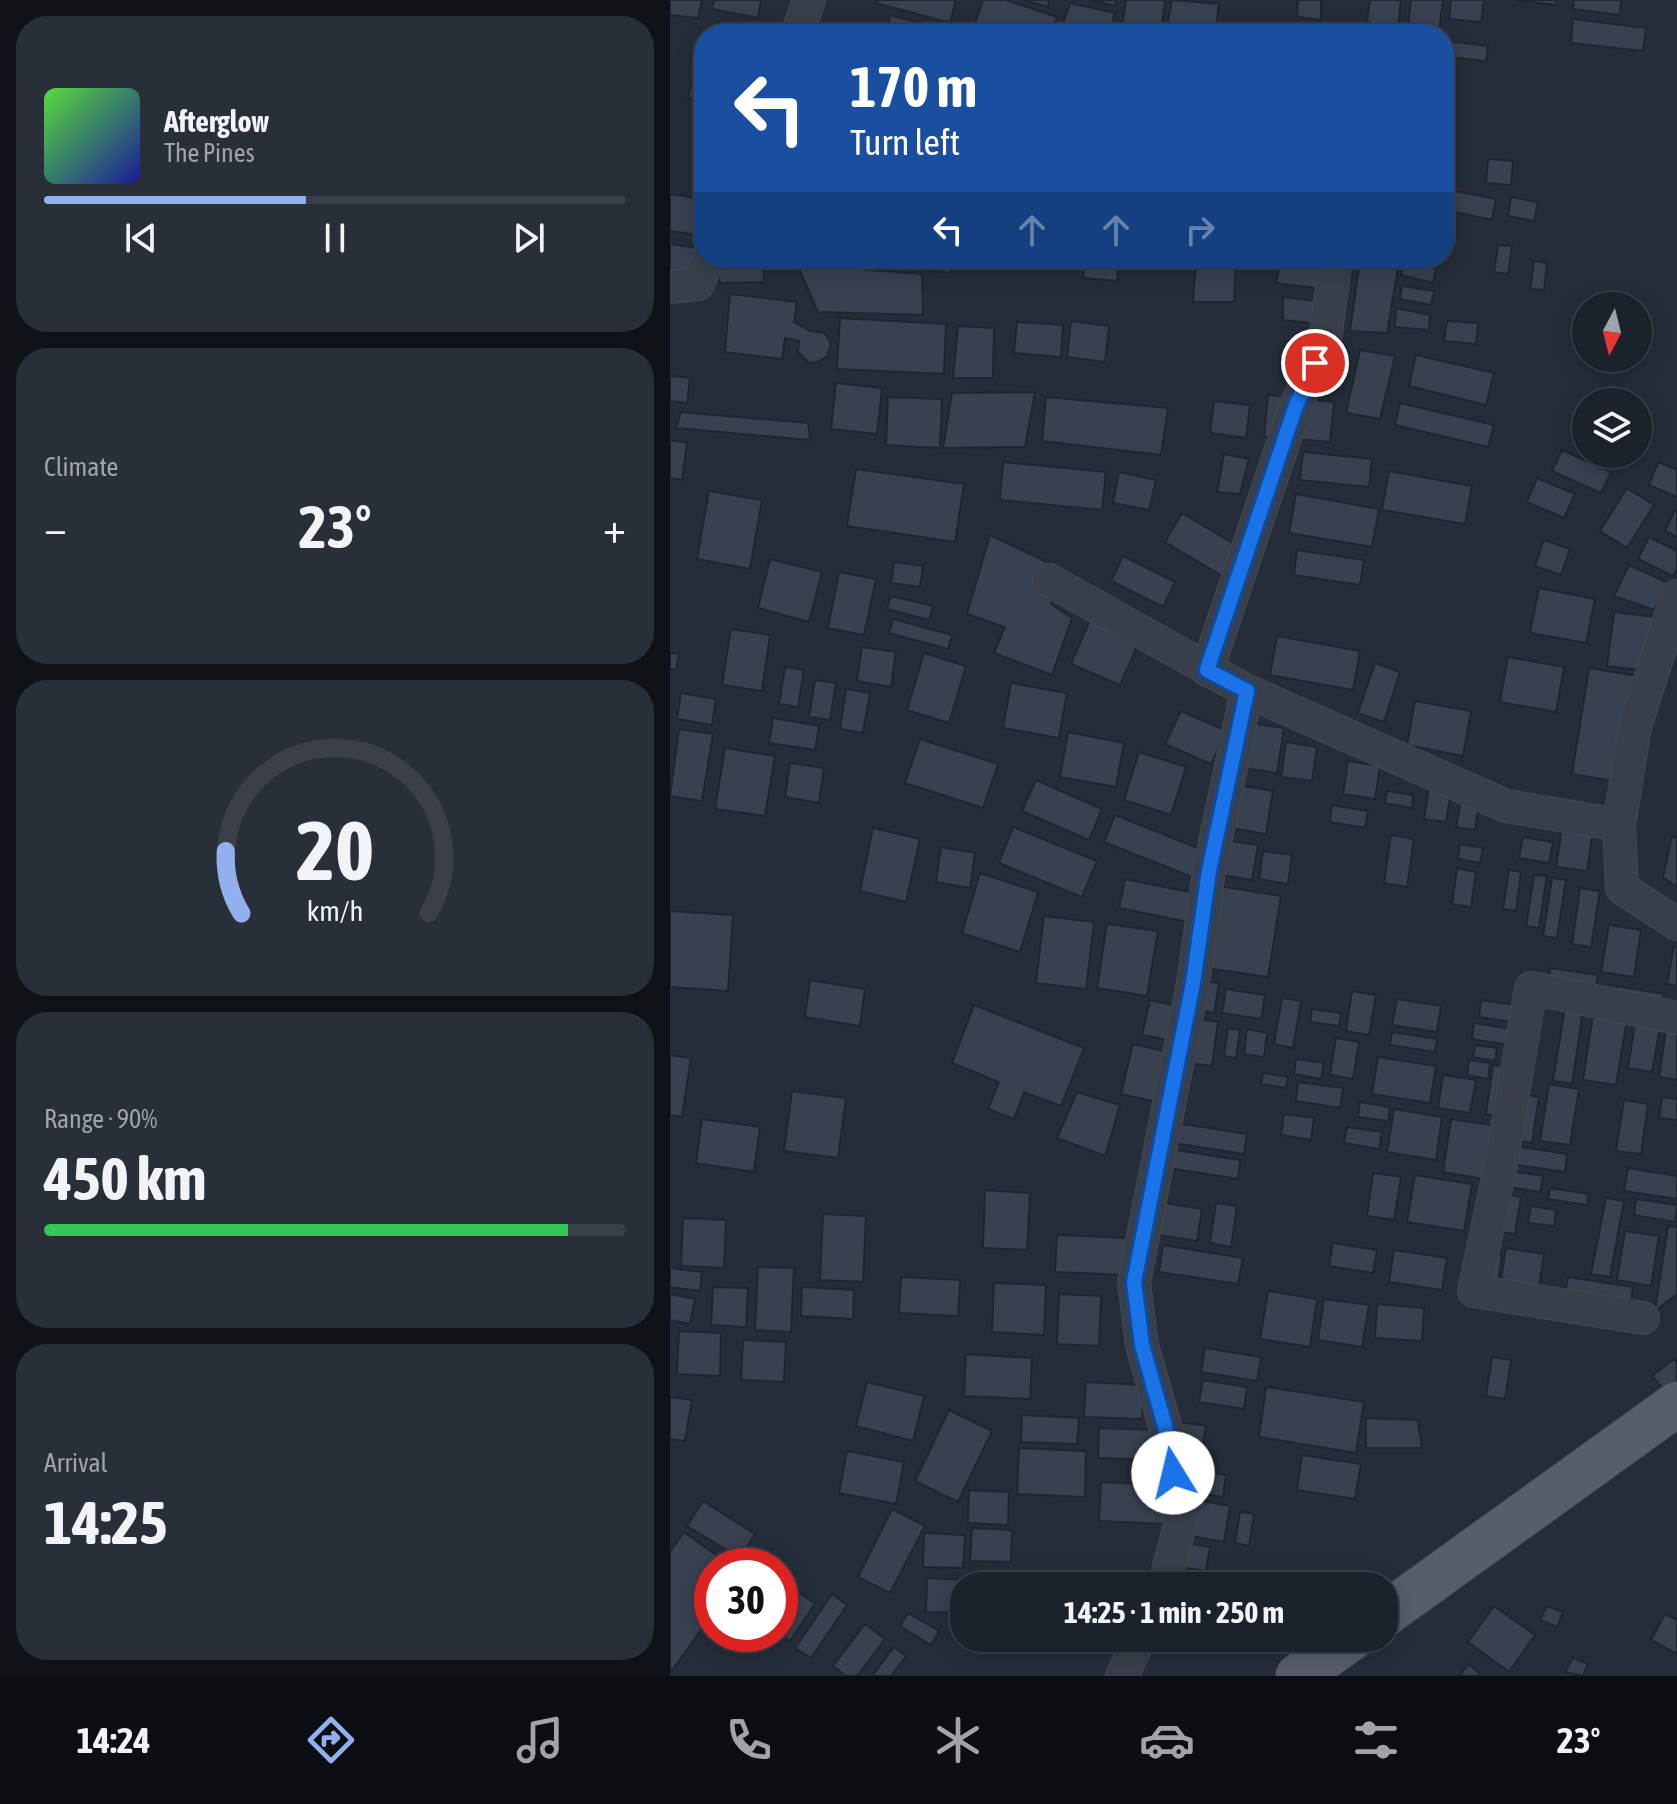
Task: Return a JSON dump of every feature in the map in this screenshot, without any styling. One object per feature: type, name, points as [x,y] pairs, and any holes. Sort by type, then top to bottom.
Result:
[{"type":"main road","points":[[1398,1605],[1677,1404]]},
{"type":"main road","points":[[1298,1676],[1332,1652]]},
{"type":"street","points":[[801,24],[809,0]]},
{"type":"street","points":[[670,287],[698,284],[705,268]]},
{"type":"street","points":[[1207,670],[1295,408],[1325,340],[1335,268]]},
{"type":"street","points":[[1049,580],[1247,691],[1506,806],[1619,825]]},
{"type":"street","points":[[1677,596],[1635,727],[1619,825],[1622,888],[1677,924]]},
{"type":"street","points":[[1168,1572],[1181,1521],[1165,1426],[1142,1345],[1134,1282],[1193,983],[1209,871],[1247,691]]},
{"type":"street","points":[[1643,1318],[1474,1291],[1502,1159],[1531,988],[1677,1018]]},
{"type":"street","points":[[1122,1676],[1133,1652]]},
{"type":"building","points":[[670,0],[702,0],[698,18],[670,15]]},
{"type":"building","points":[[714,0],[761,0],[758,18],[712,9]]},
{"type":"building","points":[[877,0],[956,0],[950,23],[876,3]]},
{"type":"building","points":[[983,0],[1006,0],[1057,17],[1055,24],[975,24]]},
{"type":"building","points":[[1026,0],[1049,0],[1048,7]]},
{"type":"building","points":[[1091,0],[1116,0],[1115,6]]},
{"type":"building","points":[[1126,0],[1165,0],[1162,24],[1122,24]]},
{"type":"building","points":[[1172,0],[1219,4],[1216,24],[1168,24]]},
{"type":"building","points":[[1298,0],[1321,0],[1321,20],[1297,17]]},
{"type":"building","points":[[1370,0],[1401,0],[1398,24],[1367,22]]},
{"type":"building","points":[[1411,0],[1443,0],[1440,24],[1408,24]]},
{"type":"building","points":[[1451,0],[1484,0],[1481,22],[1449,19]]},
{"type":"building","points":[[1515,0],[1556,0],[1556,5]]},
{"type":"building","points":[[1574,0],[1621,0],[1620,15],[1573,9]]},
{"type":"building","points":[[1070,3],[1115,13],[1112,24],[1063,24]]},
{"type":"building","points":[[890,15],[924,24],[889,24]]},
{"type":"building","points":[[1573,19],[1646,28],[1643,51],[1571,43]]},
{"type":"building","points":[[1454,42],[1488,46],[1486,61],[1454,58]]},
{"type":"building","points":[[694,73],[694,100],[688,98]]},
{"type":"building","points":[[1488,159],[1513,161],[1511,185],[1486,183]]},
{"type":"building","points":[[1455,191],[1496,199],[1492,220],[1454,212]]},
{"type":"building","points":[[670,194],[694,198],[694,235],[670,231]]},
{"type":"building","points":[[1511,197],[1538,202],[1534,221],[1508,216]]},
{"type":"building","points":[[670,244],[694,248],[694,265],[670,281]]},
{"type":"building","points":[[1498,245],[1512,246],[1508,274],[1494,272]]},
{"type":"building","points":[[1534,261],[1547,263],[1544,290],[1530,289]]},
{"type":"building","points":[[717,268],[763,268],[764,282],[720,283]]},
{"type":"building","points":[[799,268],[922,274],[923,315],[818,312]]},
{"type":"building","points":[[918,268],[951,268],[950,273]]},
{"type":"building","points":[[1084,268],[1118,268],[1117,281],[1083,278]]},
{"type":"building","points":[[1195,268],[1236,268],[1234,302],[1193,302]]},
{"type":"building","points":[[1279,268],[1327,271],[1323,289],[1276,283]]},
{"type":"building","points":[[1359,268],[1398,268],[1387,333],[1350,331]]},
{"type":"building","points":[[1402,268],[1436,268],[1433,283],[1401,275]]},
{"type":"building","points":[[1402,286],[1434,291],[1431,305],[1400,299]]},
{"type":"building","points":[[730,294],[797,302],[794,322],[810,331],[824,333],[831,344],[827,357],[815,363],[808,362],[798,352],[799,341],[785,338],[782,359],[725,352]]},
{"type":"building","points":[[1283,297],[1325,302],[1319,324],[1283,320]]},
{"type":"building","points":[[1396,308],[1430,315],[1429,330],[1395,327]]},
{"type":"building","points":[[840,318],[946,324],[944,374],[837,369]]},
{"type":"building","points":[[1071,321],[1109,326],[1105,362],[1067,357]]},
{"type":"building","points":[[1447,321],[1478,323],[1476,344],[1444,341]]},
{"type":"building","points":[[1017,322],[1063,325],[1061,357],[1014,353]]},
{"type":"building","points":[[958,326],[994,328],[993,378],[953,378]]},
{"type":"building","points":[[1301,345],[1346,348],[1343,389],[1299,387]]},
{"type":"building","points":[[1360,350],[1395,356],[1380,419],[1346,413]]},
{"type":"building","points":[[1416,355],[1494,373],[1486,405],[1409,386]]},
{"type":"building","points":[[670,376],[690,378],[687,403],[670,401]]},
{"type":"building","points":[[836,383],[882,388],[877,434],[831,429]]},
{"type":"building","points":[[1035,392],[1025,447],[943,448],[952,393]]},
{"type":"building","points":[[1268,395],[1334,402],[1330,442],[1264,436]]},
{"type":"building","points":[[888,397],[942,399],[940,448],[886,445]]},
{"type":"building","points":[[1046,397],[1168,408],[1161,455],[1042,441]]},
{"type":"building","points":[[1214,401],[1250,405],[1246,438],[1210,433]]},
{"type":"building","points":[[1400,403],[1494,425],[1488,447],[1395,425]]},
{"type":"building","points":[[681,412],[808,423],[810,440],[676,428]]},
{"type":"building","points":[[670,440],[687,443],[682,480],[670,478]]},
{"type":"building","points":[[1562,450],[1572,454],[1572,468],[1602,468],[1611,472],[1601,493],[1552,471]]},
{"type":"building","points":[[1303,452],[1372,459],[1369,487],[1300,480]]},
{"type":"building","points":[[1224,454],[1249,459],[1240,494],[1217,492]]},
{"type":"building","points":[[1003,462],[1106,472],[1102,510],[1000,500]]},
{"type":"building","points":[[1658,462],[1677,470],[1677,497],[1649,485]]},
{"type":"building","points":[[856,469],[964,484],[955,542],[847,526]]},
{"type":"building","points":[[1389,471],[1472,486],[1465,524],[1382,510]]},
{"type":"building","points":[[1119,472],[1156,480],[1149,510],[1113,503]]},
{"type":"building","points":[[1537,478],[1575,494],[1564,518],[1527,502]]},
{"type":"building","points":[[1627,488],[1654,505],[1627,548],[1600,531]]},
{"type":"building","points":[[709,491],[762,500],[750,569],[697,559]]},
{"type":"building","points":[[1296,494],[1379,509],[1372,547],[1289,533]]},
{"type":"building","points":[[1677,511],[1677,537],[1665,531]]},
{"type":"building","points":[[1182,513],[1241,548],[1224,577],[1165,542]]},
{"type":"building","points":[[990,535],[1066,571],[1051,604],[1072,618],[1052,675],[994,653],[1005,627],[967,614]]},
{"type":"building","points":[[1649,537],[1677,551],[1677,568],[1673,576],[1638,559]]},
{"type":"building","points":[[1544,540],[1570,549],[1561,575],[1535,566]]},
{"type":"building","points":[[1297,550],[1364,560],[1360,585],[1294,575]]},
{"type":"building","points":[[1123,556],[1175,582],[1163,607],[1111,581]]},
{"type":"building","points":[[770,559],[822,572],[809,622],[758,608]]},
{"type":"building","points":[[894,562],[923,566],[920,587],[891,583]]},
{"type":"building","points":[[1629,565],[1668,583],[1654,610],[1614,596]]},
{"type":"building","points":[[839,572],[876,579],[864,635],[828,628]]},
{"type":"building","points":[[1539,588],[1595,599],[1586,643],[1530,633]]},
{"type":"building","points":[[891,596],[933,606],[929,620],[887,609]]},
{"type":"building","points":[[1096,606],[1145,628],[1120,685],[1071,664]]},
{"type":"building","points":[[1614,612],[1655,617],[1648,671],[1607,666]]},
{"type":"building","points":[[893,619],[952,635],[948,649],[889,633]]},
{"type":"building","points":[[731,629],[770,635],[762,691],[722,685]]},
{"type":"building","points":[[1277,636],[1360,651],[1353,690],[1270,675]]},
{"type":"building","points":[[862,647],[896,652],[891,687],[857,681]]},
{"type":"building","points":[[670,653],[679,654],[676,670],[670,669]]},
{"type":"building","points":[[924,653],[966,666],[949,723],[907,710]]},
{"type":"building","points":[[1508,657],[1564,667],[1556,712],[1500,702]]},
{"type":"building","points":[[1375,663],[1400,672],[1384,722],[1358,713]]},
{"type":"building","points":[[785,667],[804,670],[798,707],[779,704]]},
{"type":"building","points":[[1589,668],[1638,676],[1620,782],[1572,774]]},
{"type":"building","points":[[815,680],[836,683],[830,720],[809,717]]},
{"type":"building","points":[[1011,683],[1067,693],[1059,738],[1003,728]]},
{"type":"building","points":[[846,689],[870,693],[863,733],[840,729]]},
{"type":"building","points":[[681,693],[716,699],[712,725],[677,719]]},
{"type":"building","points":[[1415,701],[1471,711],[1463,756],[1407,745]]},
{"type":"building","points":[[1181,711],[1227,731],[1211,764],[1165,744]]},
{"type":"building","points":[[773,718],[819,726],[815,750],[769,743]]},
{"type":"building","points":[[1250,723],[1284,728],[1277,773],[1244,768]]},
{"type":"building","points":[[679,729],[713,734],[702,801],[670,796]]},
{"type":"building","points":[[1068,732],[1124,743],[1116,787],[1060,777]]},
{"type":"building","points":[[920,739],[998,764],[983,808],[905,783]]},
{"type":"building","points":[[1286,742],[1317,747],[1312,781],[1281,777]]},
{"type":"building","points":[[725,748],[775,756],[765,816],[715,809]]},
{"type":"building","points":[[1139,752],[1186,767],[1171,815],[1124,800]]},
{"type":"building","points":[[1348,761],[1380,766],[1375,799],[1343,794]]},
{"type":"building","points":[[790,763],[824,768],[819,803],[785,797]]},
{"type":"building","points":[[1036,780],[1102,809],[1089,840],[1022,811]]},
{"type":"building","points":[[1238,785],[1273,791],[1266,834],[1231,828]]},
{"type":"building","points":[[1429,787],[1451,791],[1446,822],[1424,819]]},
{"type":"building","points":[[1387,791],[1413,795],[1412,808],[1385,803]]},
{"type":"building","points":[[1461,800],[1479,803],[1475,830],[1456,827]]},
{"type":"building","points":[[1332,805],[1368,811],[1365,828],[1330,822]]},
{"type":"building","points":[[1115,815],[1203,850],[1192,877],[1104,842]]},
{"type":"building","points":[[1013,827],[1097,861],[1082,897],[999,863]]},
{"type":"building","points":[[1562,827],[1593,831],[1587,871],[1556,867]]},
{"type":"building","points":[[873,828],[920,839],[906,902],[860,891]]},
{"type":"building","points":[[1391,835],[1414,839],[1407,887],[1384,883]]},
{"type":"building","points":[[1672,836],[1677,839],[1677,887],[1663,877]]},
{"type":"building","points":[[1523,837],[1553,842],[1549,863],[1519,858]]},
{"type":"building","points":[[1226,840],[1258,845],[1252,880],[1221,875]]},
{"type":"building","points":[[1460,844],[1483,848],[1480,863],[1458,859]]},
{"type":"building","points":[[941,847],[975,853],[970,888],[936,882]]},
{"type":"building","points":[[1263,851],[1292,855],[1288,884],[1259,879]]},
{"type":"building","points":[[1457,868],[1476,872],[1471,907],[1452,904]]},
{"type":"building","points":[[1509,870],[1521,872],[1516,911],[1503,909]]},
{"type":"building","points":[[980,873],[1038,892],[1020,952],[962,933]]},
{"type":"building","points":[[1534,875],[1547,876],[1539,928],[1526,926]]},
{"type":"building","points":[[1552,878],[1566,880],[1557,938],[1543,936]]},
{"type":"building","points":[[1125,879],[1199,894],[1193,923],[1119,908]]},
{"type":"building","points":[[1219,886],[1281,896],[1268,977],[1206,968]]},
{"type":"building","points":[[1580,888],[1600,891],[1591,947],[1572,944]]},
{"type":"building","points":[[670,911],[733,915],[728,991],[670,987]]},
{"type":"building","points":[[1044,916],[1094,922],[1086,989],[1036,983]]},
{"type":"building","points":[[1107,924],[1158,931],[1147,996],[1097,988]]},
{"type":"building","points":[[1609,925],[1641,930],[1634,977],[1601,972]]},
{"type":"building","points":[[1674,946],[1677,946],[1677,986],[1667,984]]},
{"type":"building","points":[[1550,968],[1598,975],[1595,990],[1548,983]]},
{"type":"building","points":[[810,980],[865,989],[860,1026],[805,1017]]},
{"type":"building","points":[[1202,981],[1219,983],[1214,1013],[1198,1010]]},
{"type":"building","points":[[1617,986],[1664,994],[1662,1009],[1615,1001]]},
{"type":"building","points":[[1226,989],[1265,995],[1261,1019],[1222,1013]]},
{"type":"building","points":[[1352,991],[1376,995],[1369,1035],[1346,1031]]},
{"type":"building","points":[[1282,998],[1301,1001],[1293,1048],[1274,1044]]},
{"type":"building","points":[[1397,999],[1441,1006],[1437,1032],[1392,1025]]},
{"type":"building","points":[[1150,1000],[1181,1007],[1173,1041],[1142,1035]]},
{"type":"building","points":[[1481,1000],[1521,1006],[1519,1023],[1479,1017]]},
{"type":"building","points":[[1566,1001],[1584,1004],[1572,1084],[1553,1081]]},
{"type":"building","points":[[974,1005],[1084,1048],[1061,1106],[1024,1092],[1014,1119],[988,1109],[999,1082],[952,1063]]},
{"type":"building","points":[[1312,1009],[1341,1013],[1339,1026],[1310,1022]]},
{"type":"building","points":[[1593,1015],[1627,1020],[1616,1085],[1583,1080]]},
{"type":"building","points":[[1636,1017],[1661,1021],[1652,1072],[1628,1068]]},
{"type":"building","points":[[1196,1018],[1218,1022],[1212,1066],[1189,1063]]},
{"type":"building","points":[[1474,1023],[1517,1030],[1515,1046],[1472,1039]]},
{"type":"building","points":[[1228,1028],[1240,1030],[1236,1058],[1224,1056]]},
{"type":"building","points":[[1247,1029],[1267,1033],[1264,1057],[1244,1054]]},
{"type":"building","points":[[1666,1030],[1677,1032],[1677,1080],[1659,1077]]},
{"type":"building","points":[[1392,1032],[1437,1039],[1435,1052],[1390,1045]]},
{"type":"building","points":[[1336,1038],[1359,1042],[1353,1079],[1330,1075]]},
{"type":"building","points":[[1133,1044],[1169,1052],[1157,1102],[1121,1094]]},
{"type":"building","points":[[1475,1045],[1497,1048],[1495,1061],[1473,1057]]},
{"type":"building","points":[[670,1055],[691,1058],[682,1117],[670,1115]]},
{"type":"building","points":[[1378,1057],[1436,1066],[1430,1103],[1372,1094]]},
{"type":"building","points":[[1296,1059],[1324,1063],[1321,1079],[1294,1074]]},
{"type":"building","points":[[1469,1060],[1490,1063],[1488,1079],[1467,1075]]},
{"type":"building","points":[[1493,1065],[1510,1068],[1502,1117],[1486,1114]]},
{"type":"building","points":[[1263,1073],[1288,1077],[1286,1088],[1261,1084]]},
{"type":"building","points":[[1443,1075],[1476,1080],[1470,1113],[1438,1108]]},
{"type":"building","points":[[1298,1082],[1343,1088],[1340,1108],[1296,1101]]},
{"type":"building","points":[[1549,1084],[1579,1089],[1570,1145],[1540,1141]]},
{"type":"building","points":[[792,1091],[846,1098],[838,1158],[784,1151]]},
{"type":"building","points":[[1077,1092],[1120,1105],[1105,1156],[1057,1138]]},
{"type":"building","points":[[1519,1094],[1539,1097],[1532,1143],[1512,1140]]},
{"type":"building","points":[[1662,1097],[1677,1099],[1677,1120],[1659,1118]]},
{"type":"building","points":[[1624,1100],[1648,1104],[1641,1154],[1616,1151]]},
{"type":"building","points":[[1360,1102],[1390,1107],[1388,1121],[1358,1117]]},
{"type":"building","points":[[1394,1109],[1442,1117],[1436,1160],[1387,1152]]},
{"type":"building","points":[[1284,1114],[1314,1118],[1311,1140],[1281,1135]]},
{"type":"building","points":[[702,1119],[760,1127],[754,1172],[696,1163]]},
{"type":"building","points":[[1451,1119],[1498,1126],[1490,1180],[1443,1172]]},
{"type":"building","points":[[1170,1122],[1247,1134],[1244,1154],[1167,1142]]},
{"type":"building","points":[[1347,1127],[1382,1132],[1379,1149],[1344,1143]]},
{"type":"building","points":[[1515,1146],[1567,1154],[1565,1172],[1511,1164]]},
{"type":"building","points":[[1170,1149],[1240,1160],[1238,1179],[1168,1168]]},
{"type":"building","points":[[1628,1168],[1677,1176],[1677,1199],[1624,1191]]},
{"type":"building","points":[[1504,1170],[1543,1176],[1540,1192],[1502,1186]]},
{"type":"building","points":[[1373,1173],[1401,1177],[1394,1220],[1367,1216]]},
{"type":"building","points":[[1415,1175],[1472,1184],[1464,1231],[1407,1222]]},
{"type":"building","points":[[1550,1188],[1589,1194],[1587,1205],[1548,1199]]},
{"type":"building","points":[[985,1190],[1030,1193],[1027,1250],[983,1248]]},
{"type":"building","points":[[1498,1193],[1521,1197],[1515,1234],[1493,1231]]},
{"type":"building","points":[[1606,1198],[1624,1201],[1610,1277],[1591,1274]]},
{"type":"building","points":[[1636,1199],[1677,1205],[1675,1222],[1634,1215]]},
{"type":"building","points":[[1164,1203],[1202,1209],[1197,1241],[1159,1235]]},
{"type":"building","points":[[1216,1203],[1237,1206],[1231,1247],[1210,1243]]},
{"type":"building","points":[[1531,1206],[1556,1210],[1554,1226],[1528,1223]]},
{"type":"building","points":[[823,1214],[866,1216],[863,1282],[820,1280]]},
{"type":"building","points":[[683,1218],[726,1220],[724,1268],[681,1266]]},
{"type":"building","points":[[1668,1226],[1677,1227],[1677,1294],[1655,1311]]},
{"type":"building","points":[[1625,1231],[1659,1236],[1651,1286],[1617,1280]]},
{"type":"building","points":[[1057,1235],[1129,1238],[1127,1275],[1055,1272]]},
{"type":"building","points":[[1333,1243],[1377,1250],[1373,1273],[1329,1266]]},
{"type":"building","points":[[1163,1245],[1243,1258],[1238,1284],[1159,1272]]},
{"type":"building","points":[[1506,1248],[1544,1254],[1539,1286],[1501,1280]]},
{"type":"building","points":[[1394,1250],[1447,1258],[1442,1290],[1389,1282]]},
{"type":"building","points":[[1488,1253],[1502,1255],[1498,1282],[1484,1280]]},
{"type":"building","points":[[758,1267],[794,1268],[791,1332],[755,1330]]},
{"type":"building","points":[[670,1268],[702,1272],[700,1291],[670,1287]]},
{"type":"building","points":[[901,1277],[960,1280],[958,1316],[899,1313]]},
{"type":"building","points":[[1568,1277],[1633,1287],[1630,1307],[1564,1297]]},
{"type":"building","points":[[994,1283],[1046,1285],[1044,1335],[992,1332]]},
{"type":"building","points":[[713,1287],[748,1288],[746,1327],[711,1325]]},
{"type":"building","points":[[802,1287],[854,1290],[853,1319],[801,1316]]},
{"type":"building","points":[[1268,1291],[1317,1299],[1310,1347],[1260,1339]]},
{"type":"building","points":[[670,1294],[695,1299],[690,1324],[670,1320]]},
{"type":"building","points":[[1059,1294],[1101,1296],[1099,1346],[1057,1344]]},
{"type":"building","points":[[1324,1299],[1369,1305],[1362,1347],[1318,1340]]},
{"type":"building","points":[[1377,1304],[1424,1308],[1422,1341],[1375,1338]]},
{"type":"building","points":[[679,1331],[721,1333],[720,1376],[677,1374]]},
{"type":"building","points":[[743,1340],[786,1342],[784,1382],[741,1380]]},
{"type":"building","points":[[1205,1348],[1261,1357],[1257,1381],[1201,1372]]},
{"type":"building","points":[[966,1354],[1032,1358],[1030,1399],[964,1396]]},
{"type":"building","points":[[1492,1357],[1511,1360],[1505,1399],[1486,1396]]},
{"type":"building","points":[[1674,1359],[1677,1364],[1676,1403],[1652,1376]]},
{"type":"building","points":[[1203,1380],[1247,1387],[1244,1409],[1199,1402]]},
{"type":"building","points":[[867,1382],[924,1396],[913,1441],[856,1426]]},
{"type":"building","points":[[1086,1382],[1144,1385],[1142,1419],[1084,1417]]},
{"type":"building","points":[[1266,1387],[1364,1402],[1356,1453],[1259,1437]]},
{"type":"building","points":[[670,1397],[692,1400],[685,1441],[670,1439]]},
{"type":"building","points":[[949,1410],[992,1431],[958,1502],[915,1481]]},
{"type":"building","points":[[1022,1415],[1079,1418],[1077,1444],[1021,1442]]},
{"type":"building","points":[[1366,1418],[1418,1420],[1422,1448],[1366,1448]]},
{"type":"building","points":[[1179,1422],[1206,1426],[1200,1462],[1174,1458]]},
{"type":"building","points":[[1099,1428],[1154,1430],[1153,1460],[1098,1458]]},
{"type":"building","points":[[1019,1448],[1086,1451],[1085,1497],[1017,1494]]},
{"type":"building","points":[[847,1451],[904,1462],[896,1504],[839,1493]]},
{"type":"building","points":[[1302,1455],[1361,1464],[1355,1499],[1297,1490]]},
{"type":"building","points":[[1208,1472],[1226,1475],[1223,1497],[1204,1494]]},
{"type":"building","points":[[1101,1482],[1168,1485],[1166,1524],[1099,1521]]},
{"type":"building","points":[[969,1490],[1009,1492],[1008,1525],[968,1523]]},
{"type":"building","points":[[1196,1500],[1230,1506],[1224,1542],[1190,1536]]},
{"type":"building","points":[[703,1501],[755,1534],[746,1548],[723,1548],[687,1526]]},
{"type":"building","points":[[892,1509],[925,1526],[890,1593],[858,1577]]},
{"type":"building","points":[[1240,1512],[1254,1514],[1249,1546],[1235,1543]]},
{"type":"building","points":[[972,1528],[1012,1530],[1011,1562],[970,1561]]},
{"type":"building","points":[[684,1532],[706,1548],[694,1548],[694,1640],[670,1673],[670,1552]]},
{"type":"building","points":[[924,1533],[965,1535],[963,1568],[923,1567]]},
{"type":"building","points":[[1179,1542],[1210,1547],[1206,1571],[1175,1566]]},
{"type":"building","points":[[927,1578],[950,1579],[950,1613],[926,1612]]},
{"type":"building","points":[[798,1592],[815,1604],[798,1629]]},
{"type":"building","points":[[832,1594],[847,1605],[811,1658],[798,1650],[798,1644]]},
{"type":"building","points":[[1494,1606],[1535,1635],[1509,1672],[1468,1642]]},
{"type":"building","points":[[1547,1606],[1563,1612],[1557,1627],[1540,1620]]},
{"type":"building","points":[[908,1613],[939,1631],[931,1645],[900,1626]]},
{"type":"building","points":[[1665,1614],[1677,1620],[1677,1654],[1651,1640]]},
{"type":"building","points":[[865,1624],[885,1639],[857,1676],[846,1676],[833,1666]]},
{"type":"building","points":[[894,1647],[906,1656],[891,1676],[872,1676]]},
{"type":"building","points":[[1573,1658],[1588,1664],[1583,1676],[1565,1672]]},
{"type":"building","points":[[1469,1664],[1482,1676],[1459,1676]]},
{"type":"route","points":[[1173,1473],[1165,1426],[1142,1345],[1134,1282],[1193,983],[1209,871],[1247,691],[1207,670],[1295,408],[1315,363]]}]
